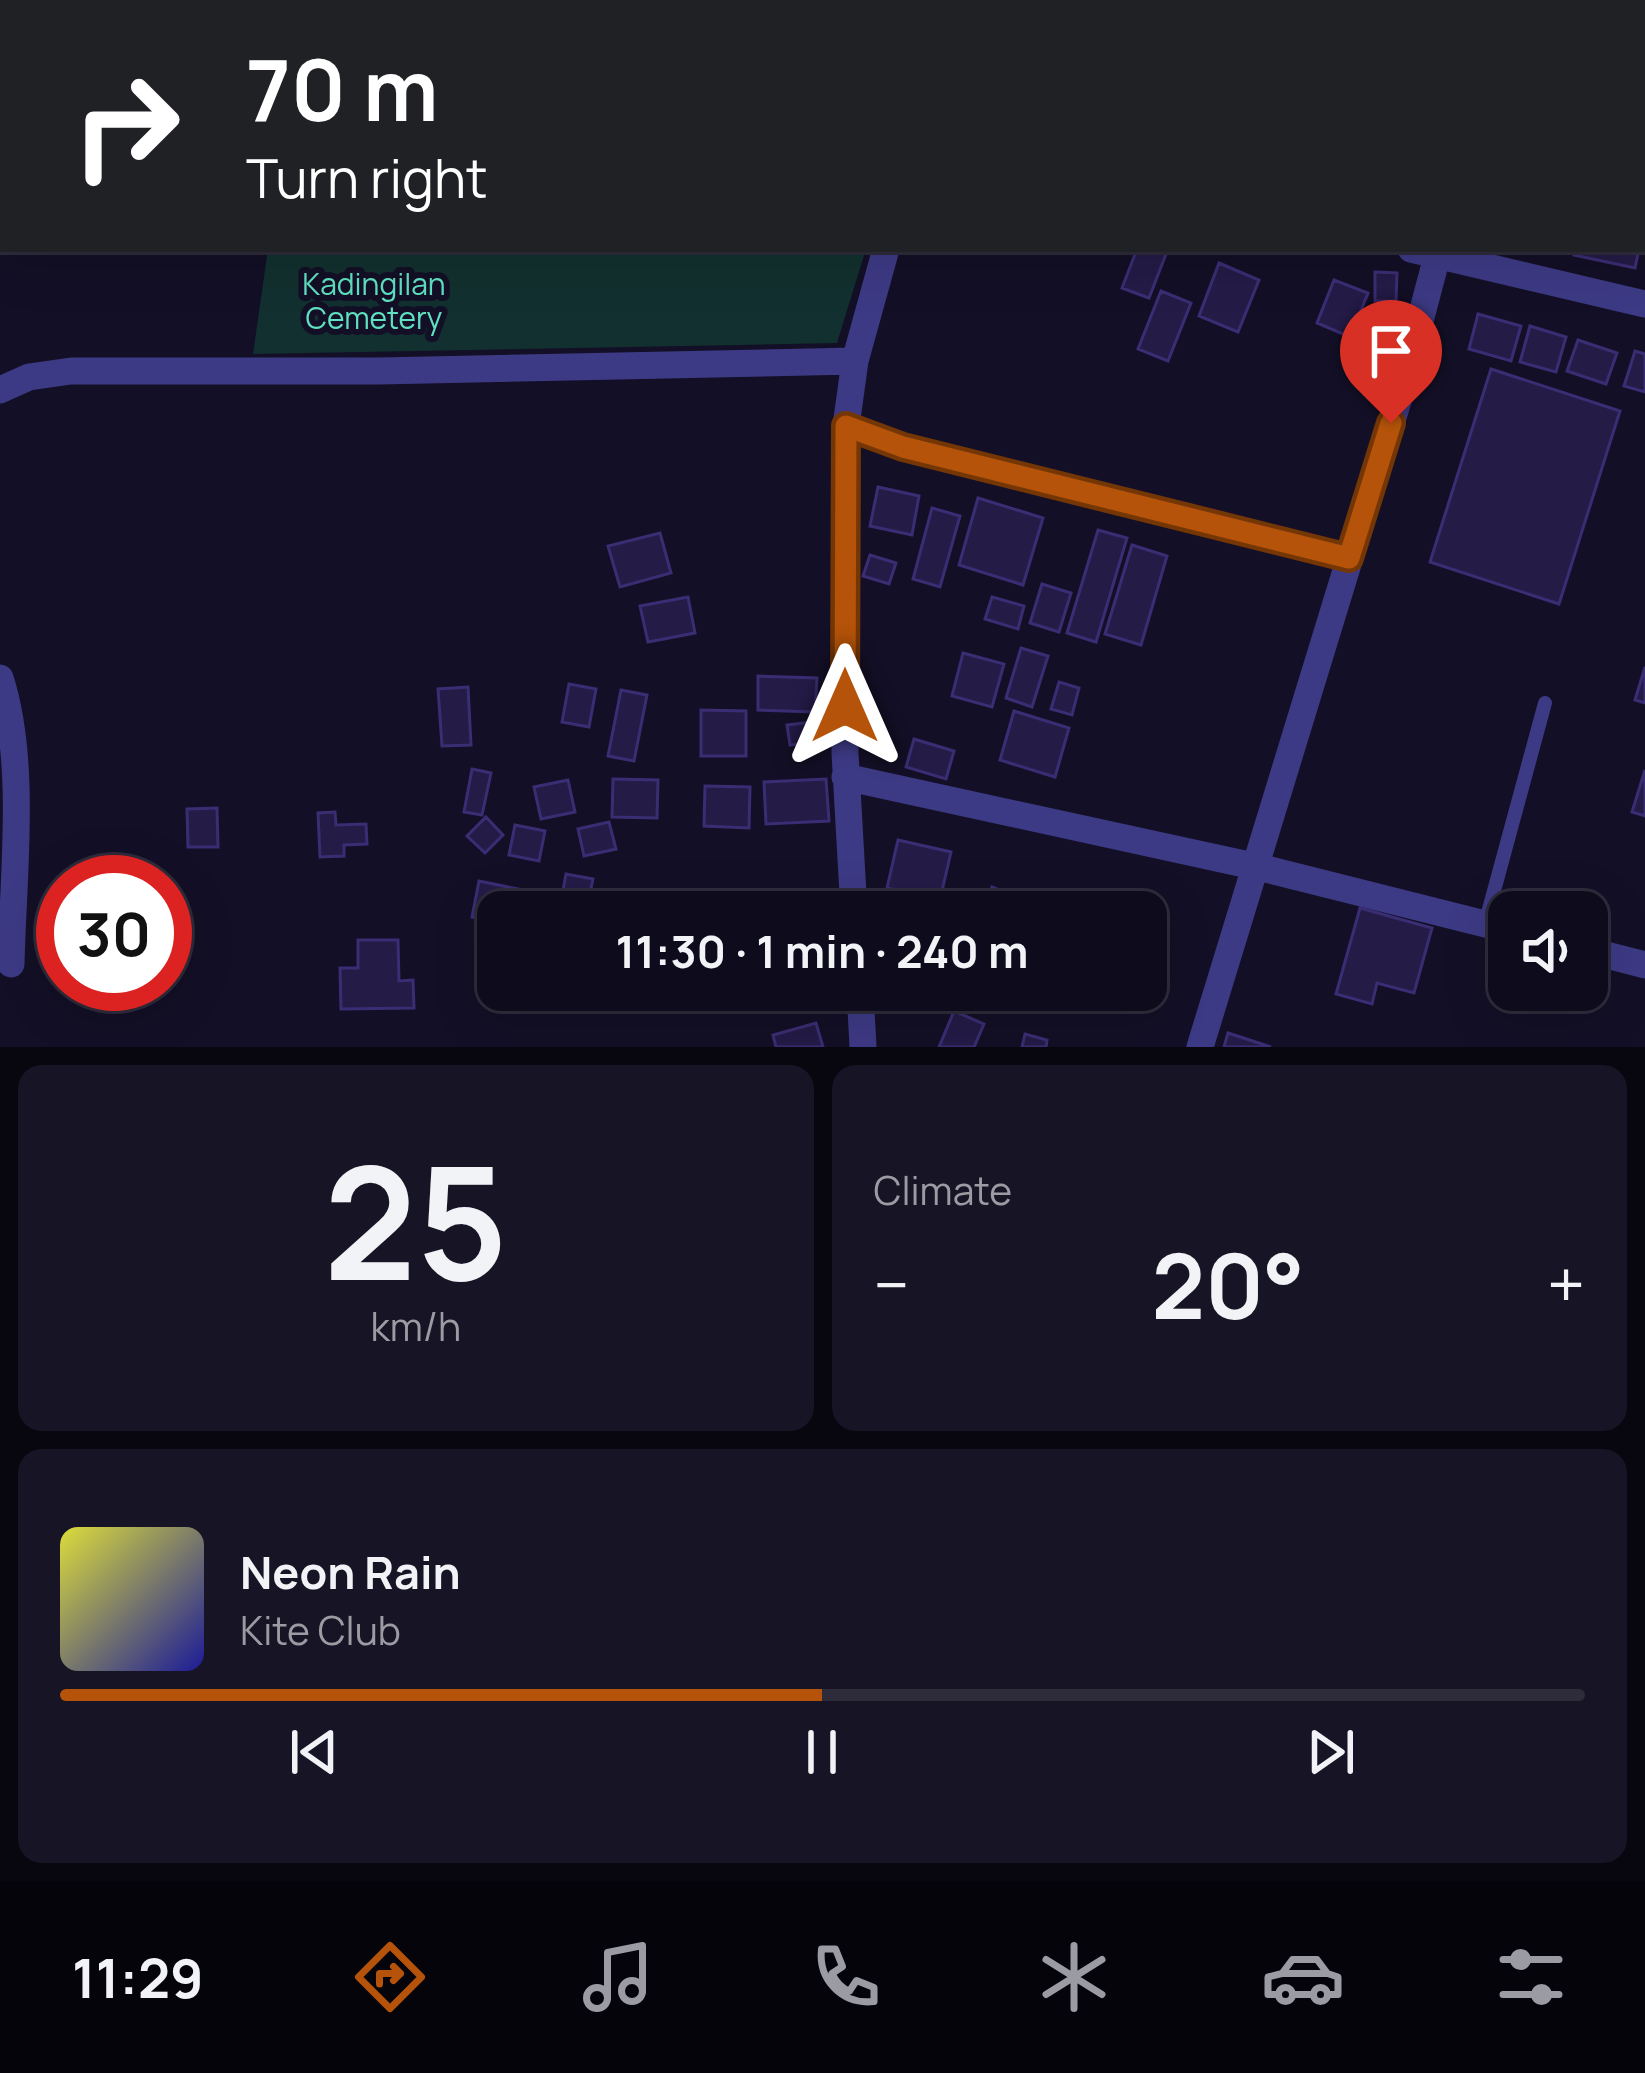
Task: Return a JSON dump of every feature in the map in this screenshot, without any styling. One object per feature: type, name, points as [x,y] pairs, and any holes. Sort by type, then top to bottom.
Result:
[{"type":"street","points":[[853,891],[845,777],[846,426],[855,361],[885,252]]},
{"type":"street","points":[[1200,1047],[1406,378],[1429,252]]},
{"type":"street","points":[[1433,252],[1645,304]]},
{"type":"street","points":[[0,390],[29,376],[71,371],[855,361]]},
{"type":"street","points":[[846,426],[903,447],[1349,558]]},
{"type":"street","points":[[0,678],[15,751],[11,964]]},
{"type":"street","points":[[845,777],[1258,866],[1488,925]]},
{"type":"street","points":[[1608,955],[1645,965]]},
{"type":"street","points":[[861,1011],[863,1047]]},
{"type":"lane","points":[[1505,891],[1545,704]]},
{"type":"green space","name":"Kadingilan Cemetery","points":[[268,252],[865,252],[837,343],[253,354]]},
{"type":"building","points":[[1136,252],[1167,252],[1149,298],[1122,288]]},
{"type":"building","points":[[1574,252],[1638,252],[1635,268]]},
{"type":"building","points":[[1219,263],[1259,280],[1238,332],[1199,316]]},
{"type":"building","points":[[1375,272],[1397,273],[1396,301],[1375,301]]},
{"type":"building","points":[[1334,280],[1368,293],[1350,337],[1317,323]]},
{"type":"building","points":[[1161,291],[1191,303],[1168,361],[1138,349]]},
{"type":"building","points":[[1478,314],[1521,326],[1511,361],[1469,349]]},
{"type":"building","points":[[1530,326],[1566,337],[1556,372],[1520,362]]},
{"type":"building","points":[[1578,340],[1617,353],[1606,384],[1567,371]]},
{"type":"building","points":[[1635,351],[1645,354],[1645,392],[1624,386]]},
{"type":"building","points":[[1491,369],[1620,411],[1559,604],[1430,562]]},
{"type":"building","points":[[878,487],[919,496],[912,535],[870,526]]},
{"type":"building","points":[[978,498],[1043,518],[1023,585],[959,565]]},
{"type":"building","points":[[932,508],[960,516],[940,587],[913,579]]},
{"type":"building","points":[[1098,530],[1127,538],[1096,642],[1067,633]]},
{"type":"building","points":[[660,533],[671,573],[620,587],[608,546]]},
{"type":"building","points":[[1132,545],[1167,556],[1141,645],[1105,634]]},
{"type":"building","points":[[870,555],[896,563],[889,584],[863,576]]},
{"type":"building","points":[[1042,584],[1071,593],[1059,632],[1030,623]]},
{"type":"building","points":[[688,597],[695,633],[648,642],[640,606]]},
{"type":"building","points":[[992,597],[1024,606],[1018,629],[985,619]]},
{"type":"building","points":[[1021,648],[1048,656],[1032,707],[1006,698]]},
{"type":"building","points":[[963,653],[1004,664],[992,707],[952,696]]},
{"type":"building","points":[[1645,667],[1645,703],[1635,700]]},
{"type":"building","points":[[758,676],[817,678],[815,712],[758,710]]},
{"type":"building","points":[[1059,682],[1079,688],[1072,715],[1051,709]]},
{"type":"building","points":[[569,684],[596,689],[589,727],[562,722]]},
{"type":"building","points":[[468,687],[471,745],[442,746],[438,689]]},
{"type":"building","points":[[621,690],[647,695],[634,761],[608,756]]},
{"type":"building","points":[[701,710],[746,711],[746,756],[701,756]]},
{"type":"building","points":[[1014,711],[1069,728],[1055,777],[1000,760]]},
{"type":"building","points":[[821,721],[824,741],[790,745],[787,725]]},
{"type":"building","points":[[914,739],[954,751],[946,779],[906,767]]},
{"type":"building","points":[[472,769],[491,773],[482,815],[464,812]]},
{"type":"building","points":[[1645,770],[1645,816],[1632,812]]},
{"type":"building","points":[[613,779],[658,780],[657,818],[612,817]]},
{"type":"building","points":[[826,779],[829,821],[766,824],[764,782]]},
{"type":"building","points":[[568,780],[575,812],[541,819],[534,787]]},
{"type":"building","points":[[705,786],[750,787],[749,828],[704,826]]},
{"type":"building","points":[[217,808],[218,847],[188,847],[187,809]]},
{"type":"building","points":[[335,812],[336,825],[366,824],[367,844],[344,845],[344,856],[320,857],[318,813]]},
{"type":"building","points":[[486,817],[503,835],[485,853],[467,836]]},
{"type":"building","points":[[609,822],[616,849],[584,856],[578,829]]},
{"type":"building","points":[[515,825],[545,831],[539,861],[509,855]]},
{"type":"building","points":[[898,840],[951,852],[942,891],[887,888]]},
{"type":"building","points":[[566,874],[593,879],[590,891],[563,891]]},
{"type":"building","points":[[479,881],[518,889],[518,891],[477,891]]},
{"type":"building","points":[[1360,908],[1432,928],[1414,993],[1377,983],[1372,1004],[1336,994]]},
{"type":"building","points":[[358,940],[398,940],[399,981],[413,980],[414,1008],[341,1009],[340,968],[358,968]]},
{"type":"building","points":[[954,1011],[984,1024],[974,1047],[939,1047]]},
{"type":"building","points":[[816,1023],[823,1047],[776,1047],[773,1035]]},
{"type":"building","points":[[1228,1033],[1271,1047],[1224,1047]]},
{"type":"building","points":[[1025,1034],[1047,1040],[1046,1047],[1022,1047]]},
{"type":"route","points":[[845,706],[846,426],[903,447],[1349,558],[1391,423]]}]
